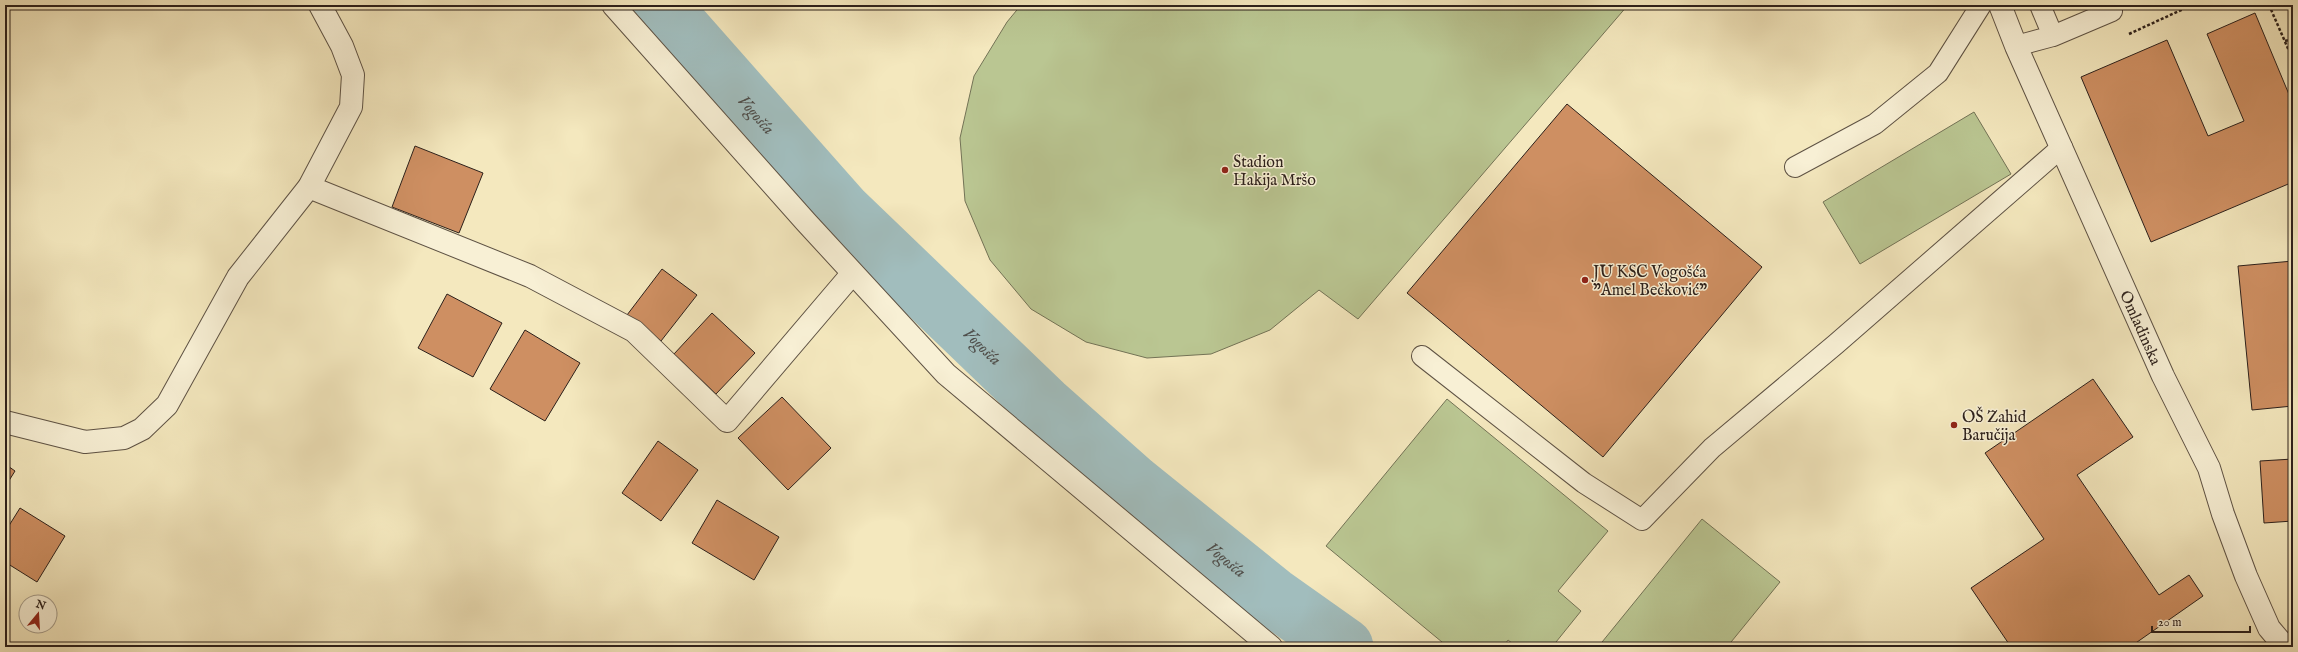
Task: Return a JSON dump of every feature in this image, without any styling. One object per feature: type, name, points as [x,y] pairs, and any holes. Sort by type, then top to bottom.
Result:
[{"type":"street","points":[[5,422],[85,442],[124,438],[142,429],[167,404],[238,277],[309,187],[351,108],[353,76],[342,46],[320,5]]},
{"type":"street","points":[[613,5],[852,274],[946,374],[1271,647]]},
{"type":"street","name":"Omladinska","points":[[2000,5],[2016,46],[2163,376],[2209,468],[2223,514],[2246,576],[2269,628],[2285,647]]},
{"type":"street","points":[[309,187],[530,276],[634,331],[727,421],[852,274]]},
{"type":"lane","points":[[1795,167],[1875,124],[1938,73],[1981,5]]},
{"type":"lane","points":[[2040,5],[2053,36]]},
{"type":"lane","points":[[2016,46],[2053,36],[2112,11],[2109,5]]},
{"type":"lane","points":[[1422,356],[1584,483],[1642,520],[1712,448],[1836,344],[2062,147]]},
{"type":"path","points":[[2269,5],[2293,60]]},
{"type":"path","points":[[2285,41],[2293,39]]},
{"type":"green space","name":"Stadion Hakija Mršo","points":[[1021,5],[1628,5],[1358,319],[1319,290],[1270,330],[1211,354],[1147,358],[1086,342],[1031,309],[990,260],[965,201],[960,138],[974,76],[1007,22]]},
{"type":"green space","points":[[1974,112],[2011,174],[1860,264],[1823,202]]},
{"type":"green space","points":[[1447,399],[1608,531],[1558,591],[1581,611],[1552,647],[1517,647],[1508,640],[1503,647],[1448,647],[1326,546]]},
{"type":"green space","points":[[1702,519],[1780,582],[1727,647],[1598,647]]},
{"type":"building","points":[[2255,13],[2293,104],[2293,182],[2151,242],[2081,77],[2167,40],[2208,136],[2244,121],[2207,34]]},
{"type":"building","name":"JU KSC Vogošća \"Amel Bečković\"","points":[[1567,104],[1762,267],[1603,457],[1407,293]]},
{"type":"building","points":[[415,146],[483,173],[459,233],[392,207]]},
{"type":"building","points":[[2293,261],[2293,406],[2252,410],[2238,266]]},
{"type":"building","points":[[662,269],[697,295],[661,341],[627,315]]},
{"type":"building","points":[[447,294],[502,323],[473,377],[418,348]]},
{"type":"building","points":[[712,313],[755,353],[716,394],[674,354]]},
{"type":"building","points":[[525,330],[580,363],[545,421],[490,389]]},
{"type":"building","points":[[2093,379],[2133,437],[2077,475],[2159,595],[2189,575],[2203,596],[2130,647],[2011,647],[1971,588],[2044,539],[1985,453]]},
{"type":"building","points":[[782,397],[831,448],[788,490],[738,438]]},
{"type":"building","points":[[658,441],[698,470],[661,521],[622,493]]},
{"type":"building","points":[[2293,459],[2293,521],[2264,523],[2260,461]]},
{"type":"building","points":[[5,464],[15,471],[5,487]]},
{"type":"building","points":[[717,500],[779,537],[754,580],[692,543]]},
{"type":"building","points":[[20,508],[65,536],[37,582],[5,562],[5,532]]},
{"type":"waterway","name":"Vogošća","points":[[660,5],[842,211],[1044,405],[1133,484],[1272,596],[1344,647]]},
{"type":"place","name":"Stadion Hakija Mršo","points":[[1225,170]]},
{"type":"place","name":"JU KSC Vogošća \"Amel Bečković\"","points":[[1585,280]]},
{"type":"place","name":"OŠ Zahid Baručija","points":[[1954,425]]}]
